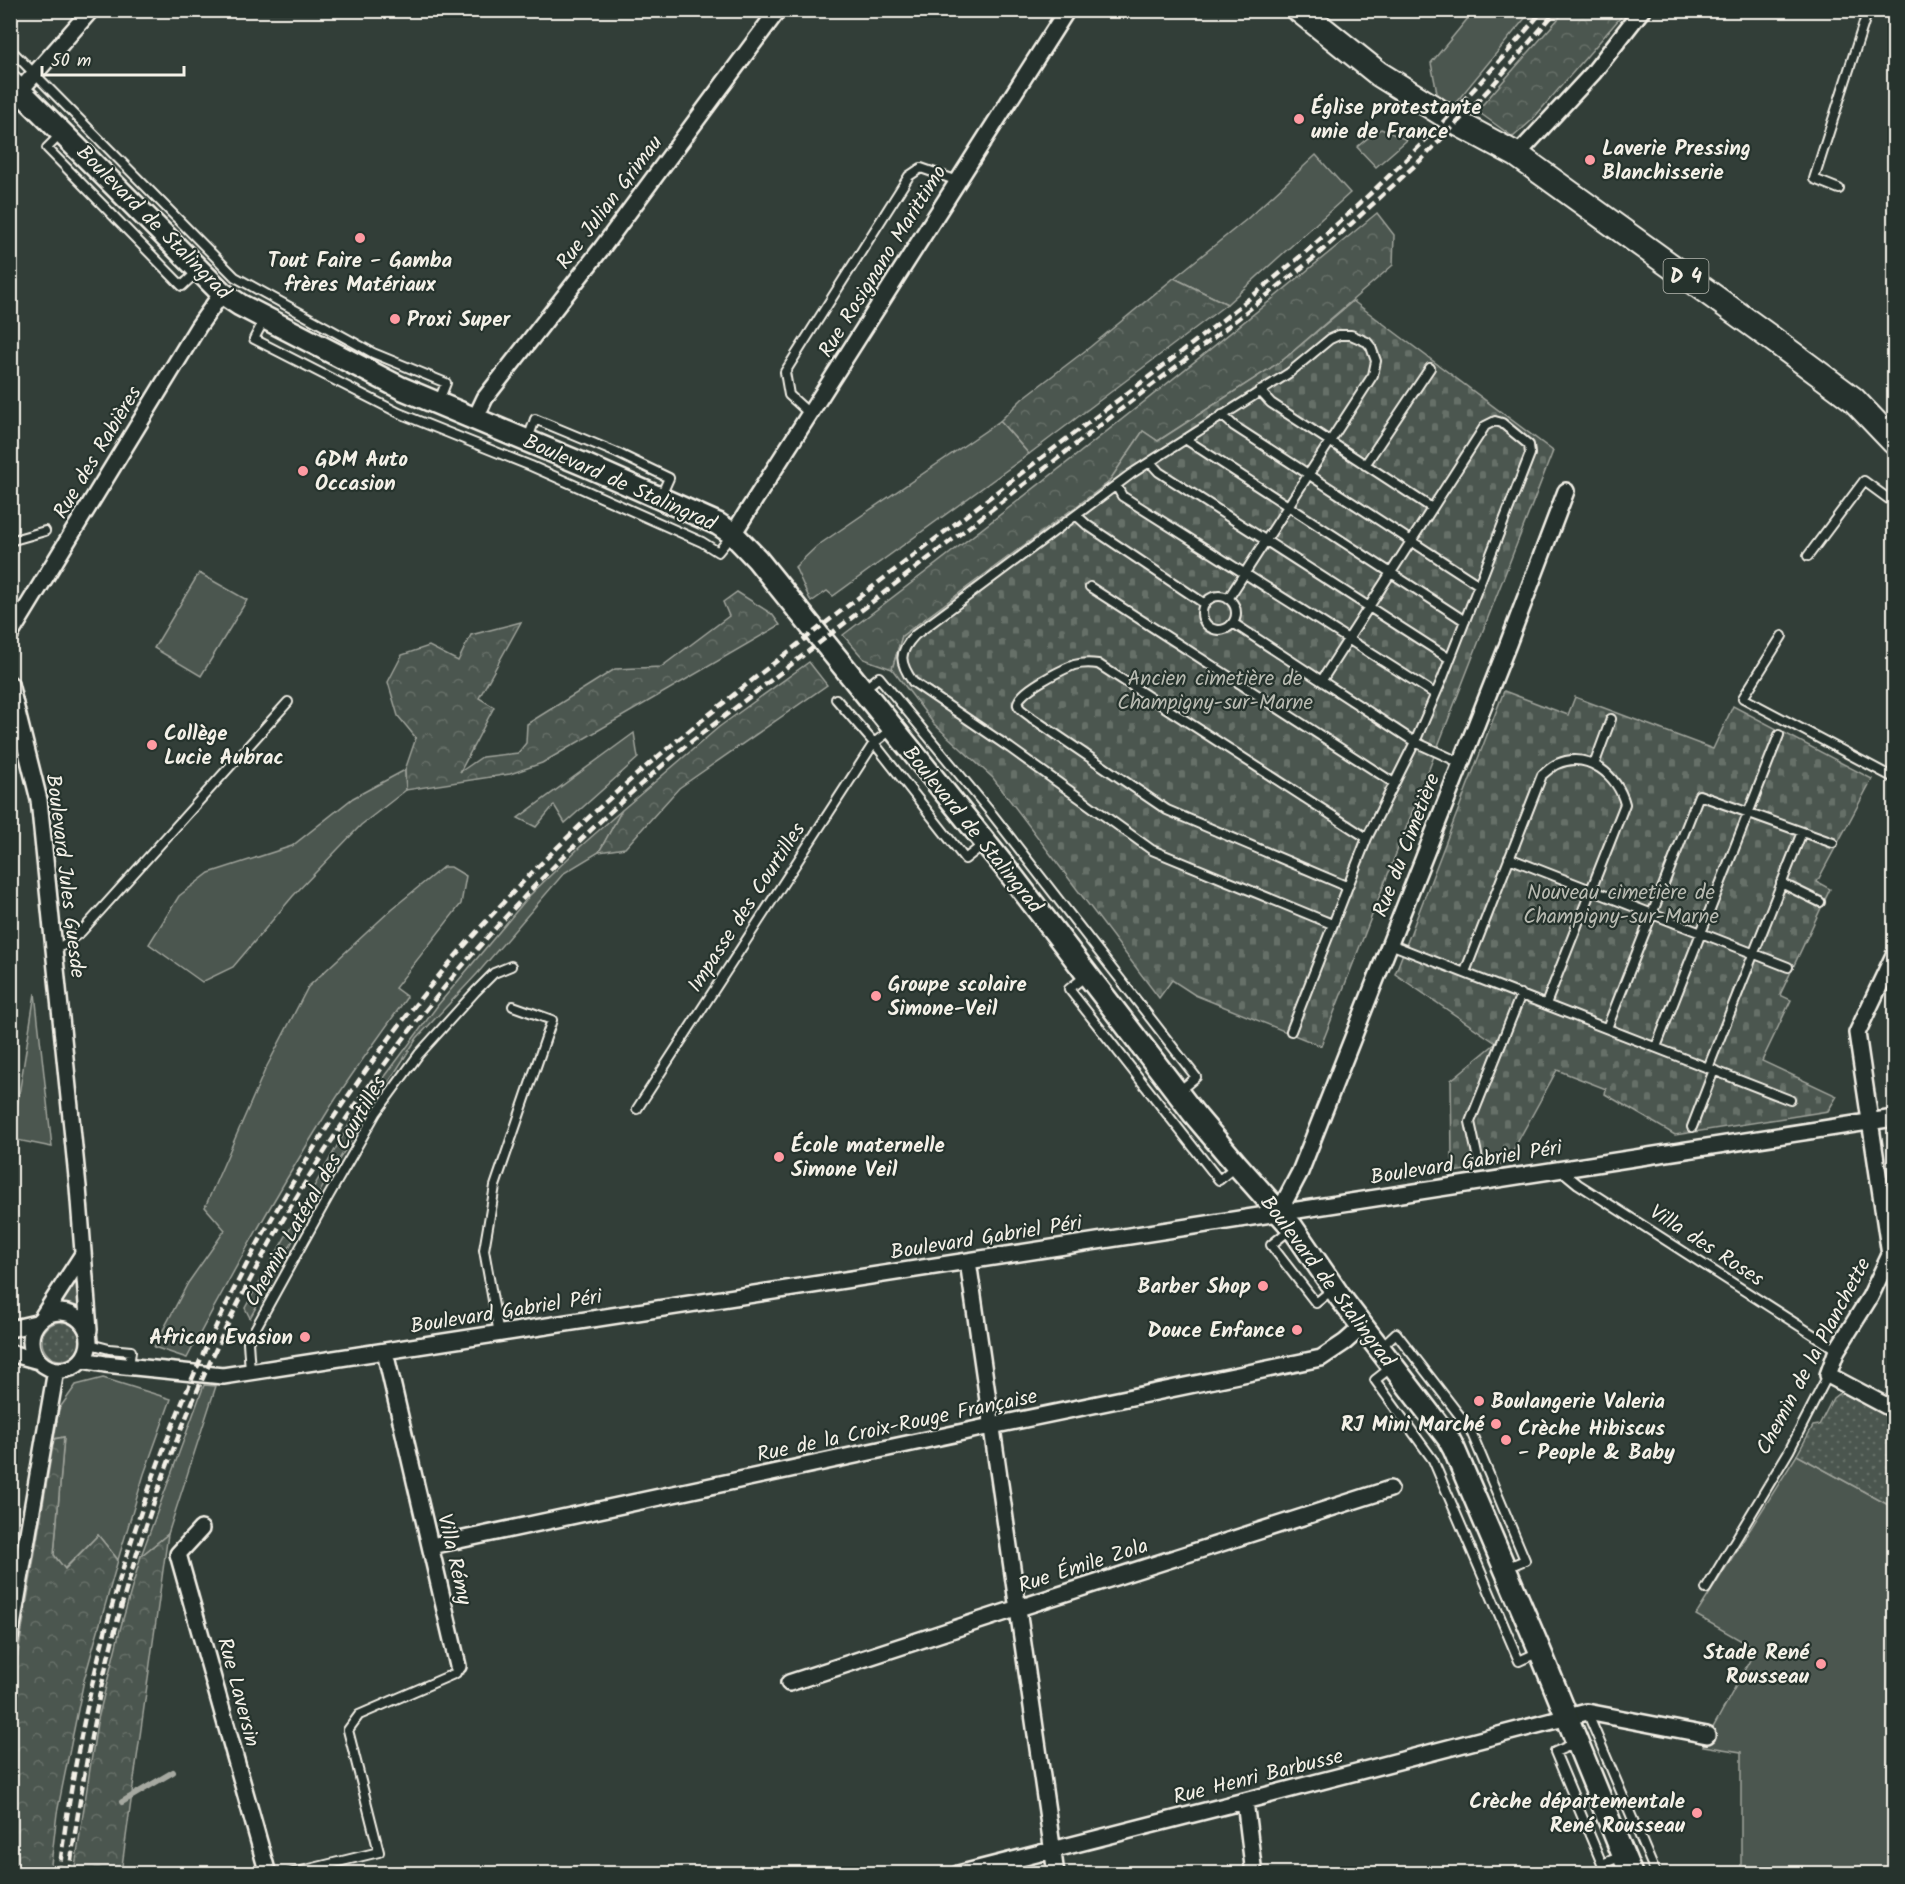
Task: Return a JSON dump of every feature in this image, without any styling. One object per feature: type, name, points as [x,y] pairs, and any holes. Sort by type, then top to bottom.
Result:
[{"type":"main road","name":"D 4","points":[[1299,10],[1379,74],[1461,125],[1517,155],[1853,399],[1894,442]]},
{"type":"main road","name":"Boulevard de Stalingrad","points":[[14,91],[63,132],[222,293],[265,318],[401,388],[527,440],[718,524],[733,534],[757,559],[985,843],[1237,1166],[1286,1220],[1454,1449],[1627,1865]]},
{"type":"street","points":[[14,91],[35,74],[91,10]]},
{"type":"street","name":"Rue Julian Grimau","points":[[475,419],[485,398],[596,257],[778,10]]},
{"type":"street","name":"Rue Rosignano Marittimo","points":[[733,534],[1067,10]]},
{"type":"street","points":[[1517,155],[1593,73],[1642,10]]},
{"type":"street","name":"Rue des Rabières","points":[[10,635],[198,327],[222,293]]},
{"type":"street","name":"Rue du Cimetière","points":[[1286,1220],[1300,1172],[1566,491]]},
{"type":"street","name":"Boulevard Jules Guesde","points":[[10,684],[14,708],[39,800],[78,1187],[89,1337]]},
{"type":"street","name":"Chemin de la Planchette","points":[[1828,1375],[1837,1350],[1892,1256],[1869,1122],[1857,1033],[1894,955]]},
{"type":"street","name":"Boulevard Gabriel Péri","points":[[56,1370],[66,1370],[83,1360],[223,1376],[968,1261],[1286,1220],[1560,1169],[1894,1118]]},
{"type":"street","points":[[39,1361],[30,1342],[31,1332],[83,1254]]},
{"type":"street","points":[[968,1261],[1056,1874]]},
{"type":"street","points":[[10,1329],[69,1312],[83,1321],[89,1337],[83,1360]]},
{"type":"street","name":"Rue de la Croix-Rouge Française","points":[[431,1546],[1321,1358],[1345,1342],[1363,1326]]},
{"type":"street","name":"Villa Rémy","points":[[385,1352],[458,1666]]},
{"type":"street","points":[[10,1353],[39,1361],[56,1370],[10,1638]]},
{"type":"street","points":[[1828,1375],[1894,1410]]},
{"type":"street","name":"Rue Émile Zola","points":[[789,1683],[1390,1489]]},
{"type":"street","name":"Rue Laversin","points":[[201,1529],[178,1554],[268,1874]]},
{"type":"street","points":[[1587,1712],[1707,1735]]},
{"type":"street","name":"Rue Henri Barbusse","points":[[958,1874],[1587,1712]]},
{"type":"street","points":[[1245,1801],[1254,1874]]},
{"type":"lane","points":[[1839,189],[1814,179],[1868,10]]},
{"type":"lane","points":[[10,49],[236,276],[373,353],[446,382],[437,404]]},
{"type":"lane","points":[[810,414],[789,395],[784,372],[909,176],[921,168],[958,181]]},
{"type":"lane","points":[[265,318],[254,339],[399,413],[531,466],[702,542],[718,552],[733,534]]},
{"type":"lane","points":[[1228,599],[1376,368],[1371,347],[1362,339],[1339,335],[1330,339],[1289,373],[1116,485],[915,635],[906,645],[901,659],[904,669],[913,682],[1152,850],[1332,924]]},
{"type":"lane","points":[[1365,465],[1430,368]]},
{"type":"lane","points":[[1260,392],[1271,403],[1432,508]]},
{"type":"lane","points":[[1222,416],[1479,585]]},
{"type":"lane","points":[[1291,1031],[1346,886],[1367,838],[1415,742],[1530,454],[1528,445],[1502,423],[1495,421],[1485,426],[1322,680]]},
{"type":"lane","points":[[1185,439],[1465,621]]},
{"type":"lane","points":[[1150,462],[1159,471],[1450,659]]},
{"type":"lane","points":[[1808,556],[1864,481],[1894,502]]},
{"type":"lane","points":[[1116,485],[1122,496],[1435,694]]},
{"type":"lane","points":[[1076,515],[1087,525],[1205,603]]},
{"type":"lane","points":[[10,541],[45,531]]},
{"type":"lane","points":[[1090,587],[1394,783]]},
{"type":"lane","points":[[1215,597],[1228,599],[1236,610],[1233,623],[1223,630],[1207,625],[1202,615],[1205,603],[1215,597]]},
{"type":"lane","points":[[1233,623],[1415,742],[1461,763]]},
{"type":"lane","points":[[1782,636],[1743,698],[1894,778]]},
{"type":"lane","points":[[1346,886],[1167,810],[1032,718],[1021,709],[1018,700],[1021,695],[1057,673],[1085,663],[1098,664],[1367,838]]},
{"type":"lane","points":[[862,691],[879,677],[992,814],[1196,1077],[1178,1092]]},
{"type":"lane","points":[[836,699],[874,743],[965,859],[985,843]]},
{"type":"lane","points":[[55,951],[81,933],[288,702]]},
{"type":"lane","points":[[1594,765],[1611,719]]},
{"type":"lane","name":"Impasse des Courtilles","points":[[637,1109],[874,743],[892,729]]},
{"type":"lane","points":[[1656,1047],[1779,735]]},
{"type":"lane","points":[[1465,972],[1542,775],[1557,764],[1575,761],[1594,765],[1605,771],[1617,783],[1625,804],[1546,1004]]},
{"type":"lane","points":[[1607,1028],[1699,795],[1833,843]]},
{"type":"lane","points":[[1692,1127],[1753,953],[1802,832]]},
{"type":"lane","points":[[1509,858],[1788,967]]},
{"type":"lane","points":[[1781,884],[1820,902]]},
{"type":"lane","points":[[1074,956],[1092,942]]},
{"type":"lane","points":[[1390,944],[1790,1100]]},
{"type":"lane","name":"Chemin Latéral des Courtilles","points":[[250,1371],[248,1342],[376,1113],[419,1054],[475,992],[494,973],[511,966]]},
{"type":"lane","points":[[1088,975],[1070,989],[1077,998],[1219,1180],[1237,1166]]},
{"type":"lane","points":[[1478,1159],[1470,1122],[1521,994]]},
{"type":"lane","points":[[499,1334],[484,1250],[495,1186],[552,1020],[513,1006]]},
{"type":"lane","name":"Villa des Roses","points":[[1560,1169],[1578,1184],[1837,1350]]},
{"type":"lane","points":[[1379,1348],[1396,1333],[1470,1429],[1525,1560],[1505,1568]]},
{"type":"lane","points":[[89,1337],[109,1349],[131,1351],[129,1366]]},
{"type":"lane","points":[[1393,1366],[1375,1380],[1433,1460],[1519,1661],[1540,1652]]},
{"type":"lane","name":"Chemin de la Planchette","points":[[1706,1589],[1789,1451],[1828,1375]]},
{"type":"lane","name":"Villa Rémy","points":[[289,1874],[379,1852],[348,1730],[358,1715],[456,1672],[458,1666]]},
{"type":"lane","points":[[1587,1712],[1656,1874]]},
{"type":"green space","points":[[1566,10],[1626,11],[1531,121],[1513,137],[1477,111]]},
{"type":"green space","points":[[1474,11],[1531,11],[1453,106],[1437,93],[1431,63]]},
{"type":"green space","points":[[1381,129],[1407,140],[1376,167],[1357,147]]},
{"type":"green space","points":[[1316,155],[1350,193],[1227,304],[1174,278],[1247,219]]},
{"type":"green space","points":[[1377,213],[1394,235],[1393,265],[1283,360],[1158,441],[1143,431],[1108,483],[902,636],[892,669],[864,659],[843,635],[1112,427]]},
{"type":"green space","points":[[1174,278],[1227,304],[1029,454],[1000,421],[1022,399]]},
{"type":"green space","name":"Ancien cimetière de Champigny-sur-Marne","points":[[1353,301],[1553,451],[1321,1046],[1195,995],[1172,980],[1159,998],[993,778],[934,724],[892,669],[902,636],[1108,483],[1143,431],[1158,441],[1283,360]]},
{"type":"green space","points":[[1000,421],[1029,454],[833,596],[827,591],[811,602],[795,567],[817,546]]},
{"type":"green space","points":[[199,573],[247,600],[201,676],[154,648]]},
{"type":"green space","points":[[737,592],[772,614],[780,625],[542,763],[510,774],[406,790],[405,770],[416,738],[398,716],[388,682],[402,655],[429,646],[458,661],[471,635],[521,622],[479,698],[494,707],[460,772],[482,757],[518,753],[526,743],[527,724],[615,669],[661,667],[729,616],[723,602]]},
{"type":"green space","points":[[809,662],[827,685],[679,788],[625,848],[599,852],[622,810],[719,727]]},
{"type":"green space","name":"Nouveau cimetière de Champigny-sur-Marne","points":[[1504,691],[1568,715],[1575,697],[1713,749],[1733,706],[1872,779],[1817,882],[1830,889],[1780,995],[1791,1000],[1762,1061],[1837,1096],[1828,1111],[1675,1135],[1605,1094],[1606,1089],[1557,1070],[1506,1163],[1454,1172],[1451,1080],[1496,1043],[1395,974]]},
{"type":"green space","points":[[634,733],[638,758],[565,823],[554,805],[536,827],[518,818]]},
{"type":"green space","points":[[405,770],[406,790],[361,825],[293,896],[233,967],[202,982],[149,944],[179,896],[209,873],[292,846],[353,798]]},
{"type":"green space","points":[[622,810],[599,852],[564,873],[477,974],[417,1038],[331,1172],[250,1318],[245,1308],[349,1125],[438,1005],[530,895]]},
{"type":"green space","points":[[443,867],[451,867],[466,876],[461,904],[395,988],[407,997],[309,1141],[255,1233],[187,1358],[154,1347],[188,1283],[225,1230],[205,1207],[265,1070],[308,987],[393,908]]},
{"type":"green space","points":[[35,993],[52,1147],[12,1139]]},
{"type":"green space","points":[[81,1271],[80,1307],[57,1302]]},
{"type":"green space","points":[[61,1322],[75,1327],[80,1341],[75,1355],[61,1360],[47,1355],[42,1341],[47,1327]]},
{"type":"green space","points":[[103,1378],[171,1399],[144,1474],[118,1560],[98,1535],[64,1569],[54,1555],[64,1437],[54,1439],[59,1409],[76,1385]]},
{"type":"green space","points":[[204,1385],[216,1386],[168,1534],[141,1556]]},
{"type":"green space","points":[[1841,1392],[1894,1420],[1894,1508],[1797,1455],[1813,1426],[1819,1425],[1833,1398]]},
{"type":"green space","points":[[64,1437],[54,1555],[65,1569],[98,1535],[118,1560],[84,1680],[57,1813],[50,1873],[11,1873],[11,1695],[54,1439]]},
{"type":"green space","name":"Stade René Rousseau","points":[[1797,1455],[1894,1508],[1894,1873],[1741,1873],[1741,1752],[1703,1746],[1756,1649],[1696,1615]]},
{"type":"green space","points":[[168,1534],[121,1873],[74,1873],[97,1723],[121,1626],[141,1556]]},
{"type":"waterway","points":[[122,1802],[173,1772]]},
{"type":"railway","points":[[59,1874],[83,1728],[118,1585],[165,1446],[222,1313],[291,1185],[372,1063],[463,948],[565,840],[676,742],[843,609],[1195,342],[1310,248],[1431,134],[1543,10]]},
{"type":"railway","points":[[69,1874],[87,1759],[111,1646],[150,1515],[198,1389],[257,1267],[324,1152],[401,1042],[487,938],[580,840],[682,749],[1314,258],[1423,158],[1492,86],[1557,10]]},
{"type":"place","name":"Église protestante unie de France","points":[[1299,119]]},
{"type":"place","name":"Laverie Pressing Blanchisserie","points":[[1590,160]]},
{"type":"place","name":"Tout Faire - Gamba frères Matériaux","points":[[360,238]]},
{"type":"place","name":"Proxi Super","points":[[395,319]]},
{"type":"place","name":"GDM Auto Occasion","points":[[303,471]]},
{"type":"place","name":"Collège Lucie Aubrac","points":[[152,745]]},
{"type":"place","name":"Groupe scolaire Simone-Veil","points":[[876,996]]},
{"type":"place","name":"École maternelle Simone Veil","points":[[779,1157]]},
{"type":"place","name":"Barber Shop","points":[[1263,1286]]},
{"type":"place","name":"Douce Enfance","points":[[1297,1330]]},
{"type":"place","name":"African Evasion","points":[[305,1337]]},
{"type":"place","name":"Boulangerie Valeria","points":[[1479,1401]]},
{"type":"place","name":"RJ Mini Marché","points":[[1496,1424]]},
{"type":"place","name":"Crèche Hibiscus - People & Baby","points":[[1506,1440]]},
{"type":"place","name":"Stade René Rousseau","points":[[1821,1664]]},
{"type":"place","name":"Crèche départementale René Rousseau","points":[[1697,1813]]}]
